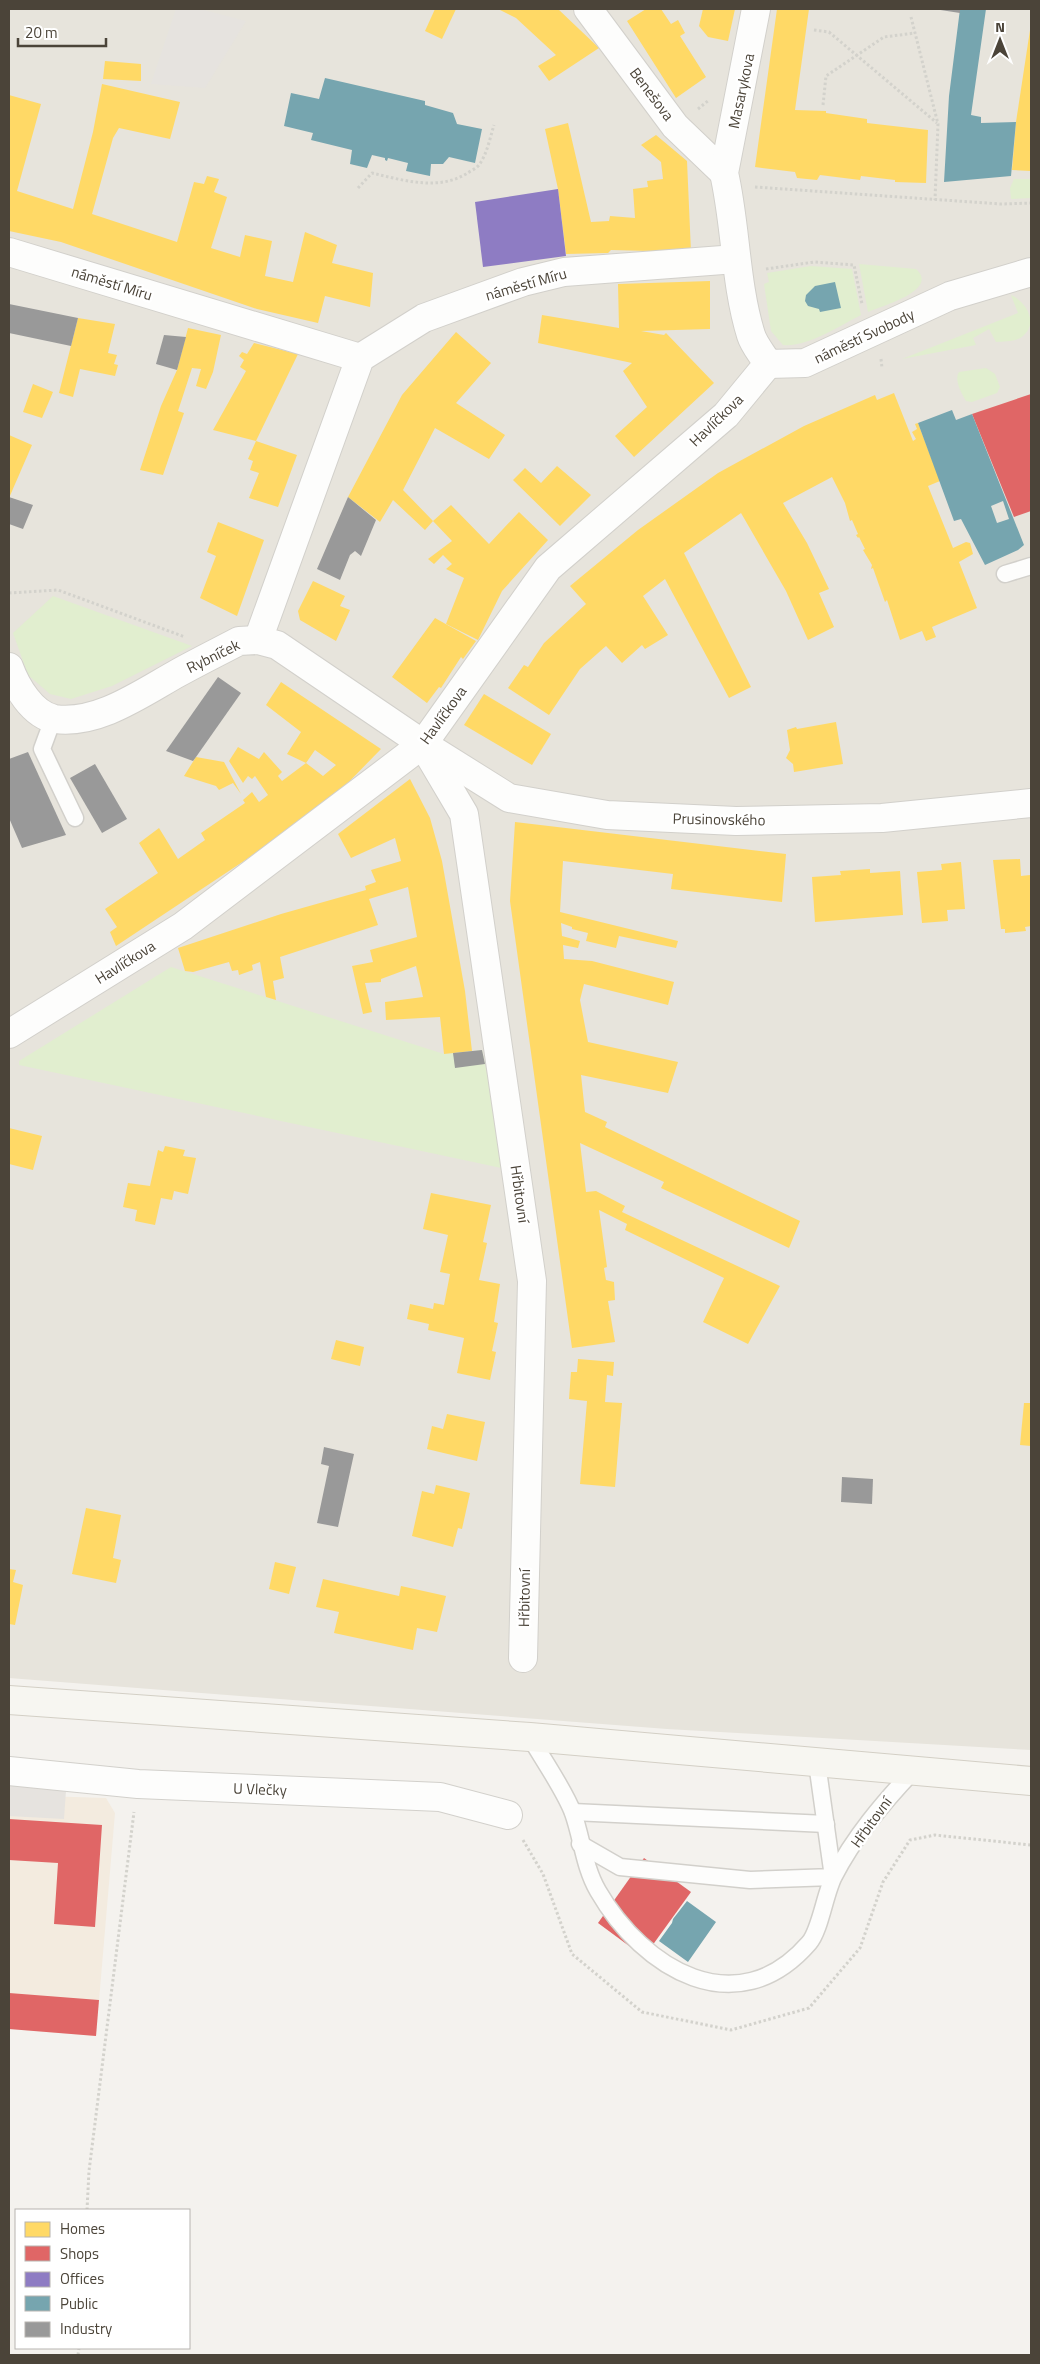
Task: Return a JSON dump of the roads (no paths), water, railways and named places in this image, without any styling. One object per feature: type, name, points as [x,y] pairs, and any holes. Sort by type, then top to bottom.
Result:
[{"type":"main road","points":[[9,1700],[530,1737],[1031,1781]]},
{"type":"street","name":"Benešova","points":[[588,9],[676,126],[724,173]]},
{"type":"street","name":"Masarykova","points":[[724,173],[756,9]]},
{"type":"street","points":[[724,173],[729,192],[736,259],[751,336],[768,364]]},
{"type":"street","name":"náměstí Míru","points":[[9,252],[360,358],[424,318],[523,282],[564,272],[736,259]]},
{"type":"street","name":"náměstí Svobody","points":[[768,364],[805,363],[950,296],[1031,272]]},
{"type":"street","points":[[258,640],[360,358]]},
{"type":"street","name":"Havlíčkova","points":[[9,1034],[183,926],[423,744],[548,568],[726,415],[768,364]]},
{"type":"street","name":"Rybníček","points":[[42,713],[80,719],[117,706],[238,641],[258,640],[277,645],[423,744]]},
{"type":"street","points":[[9,667],[13,679],[42,713]]},
{"type":"street","name":"Prusinovského","points":[[423,744],[509,798],[608,815],[736,821],[882,818],[1031,803]]},
{"type":"street","name":"Hřbitovní","points":[[423,744],[464,814],[532,1281],[522,1658]]},
{"type":"street","name":"U Vlečky","points":[[9,1771],[138,1784],[440,1797],[508,1816]]},
{"type":"lane","points":[[1005,574],[1031,566]]},
{"type":"lane","points":[[42,713],[42,749],[75,818]]},
{"type":"lane","name":"Hřbitovní","points":[[530,1737],[572,1812],[580,1844],[597,1890],[620,1925],[663,1962],[703,1982],[739,1985],[780,1970],[810,1942],[833,1877],[877,1809],[913,1772]]},
{"type":"lane","name":"Hřbitovní","points":[[818,1763],[833,1877]]},
{"type":"lane","points":[[572,1812],[826,1824]]},
{"type":"lane","points":[[580,1844],[620,1867],[750,1880],[833,1877]]}]
